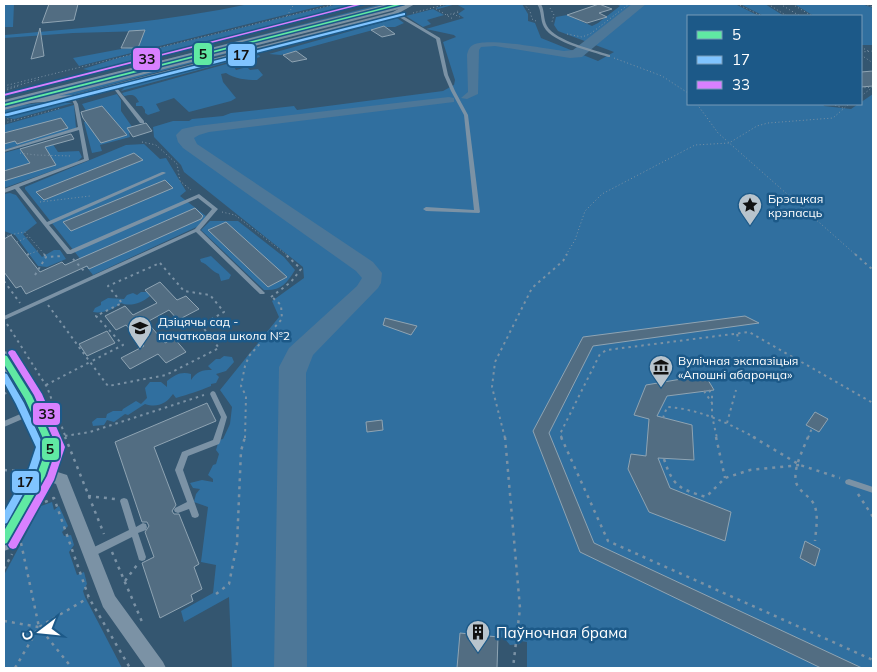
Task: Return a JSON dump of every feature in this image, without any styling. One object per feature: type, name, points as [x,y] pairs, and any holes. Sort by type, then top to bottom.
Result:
[{"type":"highway","points":[[4,97],[374,4]]},
{"type":"highway","points":[[4,105],[398,8]]},
{"type":"main road","points":[[4,358],[35,410],[51,447],[42,473],[12,540]]},
{"type":"street","points":[[20,100],[73,98],[115,88],[412,4]]},
{"type":"street","points":[[42,473],[62,480],[109,601],[157,668]]},
{"type":"lane","points":[[540,4],[544,11],[543,23],[547,30],[609,56]]},
{"type":"lane","points":[[398,8],[438,38],[446,75],[466,115],[477,212],[426,209]]},
{"type":"lane","points":[[115,88],[142,122]]},
{"type":"lane","points":[[4,191],[87,160],[73,98]]},
{"type":"lane","points":[[4,151],[81,128]]},
{"type":"lane","points":[[46,224],[164,173]]},
{"type":"lane","points":[[4,319],[197,230],[215,209],[199,196],[70,253],[16,187]]},
{"type":"lane","points":[[197,230],[262,293]]},
{"type":"lane","points":[[195,515],[178,470],[186,454],[216,442],[223,426],[224,417],[213,394]]},
{"type":"lane","points":[[5,422],[35,410]]},
{"type":"lane","points":[[849,482],[873,490]]},
{"type":"lane","points":[[124,501],[142,557]]},
{"type":"lane","points":[[178,510],[191,504]]},
{"type":"lane","points":[[91,553],[144,527]]},
{"type":"path","points":[[287,16],[294,4]]},
{"type":"path","points":[[4,89],[19,88],[18,85],[55,75],[336,4]]},
{"type":"path","points":[[546,4],[554,15],[551,24]]},
{"type":"path","points":[[561,37],[570,34],[582,37],[590,34],[628,4]]},
{"type":"path","points":[[738,4],[760,15]]},
{"type":"path","points":[[768,4],[785,15]]},
{"type":"path","points":[[780,4],[798,15]]},
{"type":"path","points":[[792,4],[810,15]]},
{"type":"path","points":[[864,4],[873,7]]},
{"type":"path","points":[[433,8],[453,19]]},
{"type":"path","points":[[447,15],[459,12],[457,11]]},
{"type":"path","points":[[453,14],[460,17]]},
{"type":"path","points":[[862,48],[868,51]]},
{"type":"path","points":[[862,52],[873,51]]},
{"type":"path","points":[[609,56],[650,70],[670,80],[687,92]]},
{"type":"path","points":[[862,56],[873,63]]},
{"type":"path","points":[[4,89],[55,75]]},
{"type":"path","points":[[862,95],[873,87]]},
{"type":"path","points":[[698,105],[718,134],[873,270]]},
{"type":"path","points":[[835,105],[843,108]]},
{"type":"path","points":[[513,668],[520,608],[507,446],[492,387],[495,362],[532,288],[563,261],[575,240],[585,211],[602,194],[695,144],[728,143],[758,126],[768,123],[833,118],[848,105]]},
{"type":"path","points":[[4,118],[16,120]]},
{"type":"path","points":[[142,142],[156,145],[177,164],[180,181],[199,196]]},
{"type":"path","points":[[16,148],[21,154],[26,156],[52,154],[86,157]]},
{"type":"path","points":[[29,204],[93,196]]},
{"type":"path","points":[[215,209],[235,216],[294,261],[301,269],[291,282],[272,297]]},
{"type":"path","points":[[4,236],[25,232],[46,258]]},
{"type":"path","points":[[17,242],[29,237]]},
{"type":"path","points":[[27,255],[40,250]]},
{"type":"path","points":[[34,274],[46,258],[70,256],[91,280]]},
{"type":"path","points":[[46,385],[88,362],[123,345],[96,316],[122,303],[108,286],[160,263],[184,292],[210,296],[224,312],[201,325],[219,348],[166,375],[108,386],[88,362],[50,309]]},
{"type":"path","points":[[4,282],[24,309]]},
{"type":"path","points":[[216,594],[229,584],[237,544],[241,451],[246,433],[246,396],[241,386],[245,366],[249,356],[282,319],[281,305],[272,297],[262,293]]},
{"type":"path","points":[[4,319],[46,385],[88,496],[147,632]]},
{"type":"path","points":[[873,403],[749,332],[737,333],[622,346],[607,350],[600,354],[560,434],[608,541],[873,660]]},
{"type":"path","points":[[737,333],[739,341]]},
{"type":"path","points":[[724,335],[726,340]]},
{"type":"path","points":[[709,390],[712,395],[712,416],[725,478]]},
{"type":"path","points":[[727,423],[736,390]]},
{"type":"path","points":[[704,391],[712,404]]},
{"type":"path","points":[[4,394],[8,392]]},
{"type":"path","points":[[65,436],[90,432],[185,400],[213,394]]},
{"type":"path","points":[[664,418],[667,407],[684,408],[712,416],[727,423],[765,443],[800,465],[849,482],[873,517]]},
{"type":"path","points":[[812,428],[796,481],[812,502],[817,513],[815,540]]},
{"type":"path","points":[[664,459],[667,476],[680,488],[706,497],[725,478],[750,470],[800,465]]},
{"type":"path","points":[[4,470],[26,471],[21,479]]},
{"type":"path","points":[[88,496],[124,501]]},
{"type":"path","points":[[12,540],[39,627],[72,668]]},
{"type":"path","points":[[125,581],[142,557]]},
{"type":"path","points":[[15,668],[39,627],[89,598]]},
{"type":"path","points":[[4,621],[39,627]]},
{"type":"shaded area","points":[[4,4],[14,4],[13,27],[4,27]]},
{"type":"shaded area","points":[[249,4],[329,4],[79,66],[73,58],[138,47],[144,31],[73,33],[4,38],[5,35],[97,27]]},
{"type":"shaded area","points":[[338,4],[363,4],[145,60],[92,71],[83,69],[118,58]]},
{"type":"shaded area","points":[[387,4],[4,102],[4,101]]},
{"type":"shaded area","points":[[456,4],[438,9],[435,8]]},
{"type":"shaded area","points":[[456,4],[522,4],[528,14],[528,21],[535,23],[541,38],[598,61],[614,52],[558,31],[554,25],[556,17],[567,15],[592,26],[620,6],[616,4],[735,4],[757,15],[687,15],[687,105],[824,105],[851,109],[857,105],[862,105],[862,102],[873,94],[873,668],[527,668],[527,642],[521,641],[520,644],[510,645],[504,638],[498,637],[497,668],[232,668],[229,597],[184,622],[181,611],[213,593],[216,565],[201,562],[208,507],[194,502],[196,494],[200,489],[193,488],[190,483],[202,480],[213,482],[213,479],[208,475],[213,465],[216,464],[219,454],[216,450],[219,440],[223,439],[230,424],[232,407],[220,390],[279,317],[272,301],[304,278],[303,267],[184,172],[181,165],[154,137],[153,127],[173,121],[189,121],[231,113],[294,106],[297,110],[443,91],[454,85],[455,80],[443,42],[456,37],[426,29],[464,18],[458,14],[465,9]]},
{"type":"shaded area","points":[[632,4],[646,4],[582,57],[570,58],[495,46],[481,47],[479,50],[478,94],[467,99],[461,98],[468,92],[467,55],[473,45],[490,42],[564,51],[573,50]]},
{"type":"shaded area","points":[[740,4],[765,4],[782,15],[762,15]]},
{"type":"shaded area","points":[[794,4],[862,4],[873,8],[873,45],[862,45],[862,15],[812,15]]},
{"type":"shaded area","points":[[397,8],[72,95],[53,98],[80,88]]},
{"type":"shaded area","points":[[433,9],[444,15],[427,20],[431,24],[423,27],[406,16]]},
{"type":"shaded area","points":[[390,15],[397,16],[264,52],[264,49]]},
{"type":"shaded area","points":[[397,18],[404,23],[395,27],[384,27],[281,55],[269,54]]},
{"type":"shaded area","points":[[252,52],[258,54],[121,91],[125,87]]},
{"type":"shaded area","points":[[259,55],[260,57],[233,65],[236,70],[247,67],[250,70],[258,69],[263,75],[257,80],[237,78],[226,73],[221,74],[223,82],[236,98],[231,101],[189,112],[174,98],[156,104],[160,111],[148,115],[142,106],[136,106],[136,103],[139,102],[135,96],[124,96],[122,93]]},
{"type":"shaded area","points":[[117,94],[121,100],[121,111],[135,131],[129,133],[130,137],[100,145],[102,151],[92,153],[84,122],[91,119],[82,104]]},
{"type":"shaded area","points":[[449,97],[454,98],[454,102],[209,132],[194,138],[197,144],[373,262],[382,273],[381,283],[378,288],[313,355],[306,373],[307,668],[274,668],[279,367],[289,348],[357,286],[362,278],[356,271],[183,148],[178,142],[176,135],[182,129],[196,126]]},
{"type":"shaded area","points":[[46,102],[73,103],[14,119],[4,117],[4,110],[22,105]]},
{"type":"shaded area","points":[[74,105],[76,128],[4,150],[4,125]]},
{"type":"shaded area","points":[[50,140],[58,152],[79,151],[82,157],[77,162],[4,188],[4,153]]},
{"type":"shaded area","points":[[144,144],[160,159],[166,158],[186,191],[180,196],[206,216],[203,224],[93,275],[25,187],[126,145]]},
{"type":"shaded area","points":[[4,194],[16,195],[37,223],[23,234],[42,257],[54,250],[60,250],[66,259],[47,267],[38,266],[15,235],[4,231]]},
{"type":"shaded area","points":[[210,221],[238,221],[284,257],[295,270],[279,288],[264,290],[201,230]]},
{"type":"shaded area","points":[[211,256],[231,275],[229,279],[221,281],[219,274],[201,262],[200,259]]},
{"type":"shaded area","points":[[141,292],[147,292],[150,296],[136,304],[128,305],[121,303],[108,310],[93,312],[95,308],[101,305],[101,302],[108,298],[124,299],[127,295],[133,293],[137,295]]},
{"type":"shaded area","points":[[224,356],[232,357],[234,362],[226,371],[216,374],[219,377],[216,383],[211,384],[211,386],[176,398],[173,394],[161,404],[153,406],[145,404],[114,422],[107,420],[104,425],[93,426],[92,422],[97,418],[106,418],[107,414],[113,411],[122,411],[136,401],[141,404],[147,398],[145,388],[150,382],[161,382],[167,387],[167,381],[181,373],[191,374],[191,380],[200,372],[212,370],[208,366],[216,359]]},
{"type":"shaded area","points":[[52,502],[54,510],[59,506],[68,526],[62,532],[64,536],[71,535],[74,545],[69,552],[77,575],[84,572],[87,584],[83,591],[85,597],[122,668],[4,668],[4,575],[41,506]]},
{"type":"building","points":[[49,4],[78,4],[74,20],[42,23]]},
{"type":"building","points":[[599,4],[612,9],[599,13],[607,17],[587,23],[567,15]]},
{"type":"building","points":[[384,26],[395,34],[382,37],[371,30]]},
{"type":"building","points":[[40,28],[44,56],[31,59]]},
{"type":"building","points":[[145,30],[138,48],[121,48],[129,31]]},
{"type":"building","points":[[296,51],[307,59],[292,62],[283,55]]},
{"type":"building","points":[[873,71],[873,86],[862,87],[862,72]]},
{"type":"building","points":[[102,106],[127,135],[101,143],[83,118],[81,112]]},
{"type":"building","points":[[61,118],[68,128],[17,144],[15,141],[4,144],[4,133]]},
{"type":"building","points":[[146,123],[152,131],[133,137],[127,128]]},
{"type":"building","points":[[71,134],[74,139],[45,147],[56,165],[4,181],[4,171],[30,163],[20,149]]},
{"type":"building","points":[[134,153],[143,160],[44,200],[36,192]]},
{"type":"building","points":[[165,180],[173,188],[71,231],[63,222]]},
{"type":"building","points":[[195,208],[203,216],[201,219],[89,269],[87,266],[26,294],[21,286],[16,288],[4,272],[4,239],[11,235],[40,272],[62,262],[65,265]]},
{"type":"building","points":[[226,222],[287,277],[268,287],[208,230]]},
{"type":"building","points":[[160,282],[177,300],[186,296],[199,309],[178,320],[169,310],[147,322],[165,343],[174,338],[186,352],[166,363],[158,354],[130,369],[121,358],[144,346],[126,325],[116,330],[105,316],[125,306],[133,315],[157,303],[145,290]]},
{"type":"building","points":[[745,316],[759,323],[593,346],[549,433],[594,543],[862,668],[821,668],[580,552],[533,431],[583,337]]},
{"type":"building","points":[[385,318],[417,326],[411,335],[383,325]]},
{"type":"building","points":[[107,331],[115,343],[87,356],[79,344]]},
{"type":"building","points":[[705,375],[714,390],[667,396],[657,416],[692,425],[694,460],[658,458],[670,488],[731,512],[725,541],[649,512],[628,469],[631,454],[646,456],[649,419],[634,415],[646,385]]},
{"type":"building","points":[[207,403],[216,421],[154,447],[176,505],[172,511],[174,514],[179,514],[199,564],[194,567],[202,589],[191,595],[193,601],[160,618],[142,563],[154,557],[145,532],[149,526],[147,522],[142,522],[115,442]]},
{"type":"building","points":[[815,412],[828,419],[819,432],[806,425]]},
{"type":"building","points":[[382,420],[383,430],[367,432],[366,422]]},
{"type":"building","points":[[805,541],[820,549],[815,566],[800,558]]},
{"type":"building","name":"Паўночная брама","points":[[460,633],[498,637],[497,668],[457,668]]},
{"type":"transit line","name":"33","points":[[4,95],[362,4]]},
{"type":"transit line","name":"5","points":[[4,105],[402,4]]},
{"type":"transit line","name":"17","points":[[6,115],[404,14]]},
{"type":"transit line","name":"33","points":[[12,353],[38,394],[61,447],[51,477],[13,545]]},
{"type":"transit line","name":"5","points":[[4,358],[29,398],[51,447],[42,473],[4,540]]},
{"type":"transit line","name":"17","points":[[4,376],[20,403],[40,447],[33,469],[4,520]]},
{"type":"place","name":"Брэсцкая крэпасць","points":[[750,226]]},
{"type":"place","name":"Дзіцячы сад - пачатковая школа №2","points":[[140,349]]},
{"type":"place","name":"Вулічная экспазіцыя «Апошні абаронца»","points":[[661,388]]},
{"type":"place","name":"Паўночная брама","points":[[478,653]]}]
